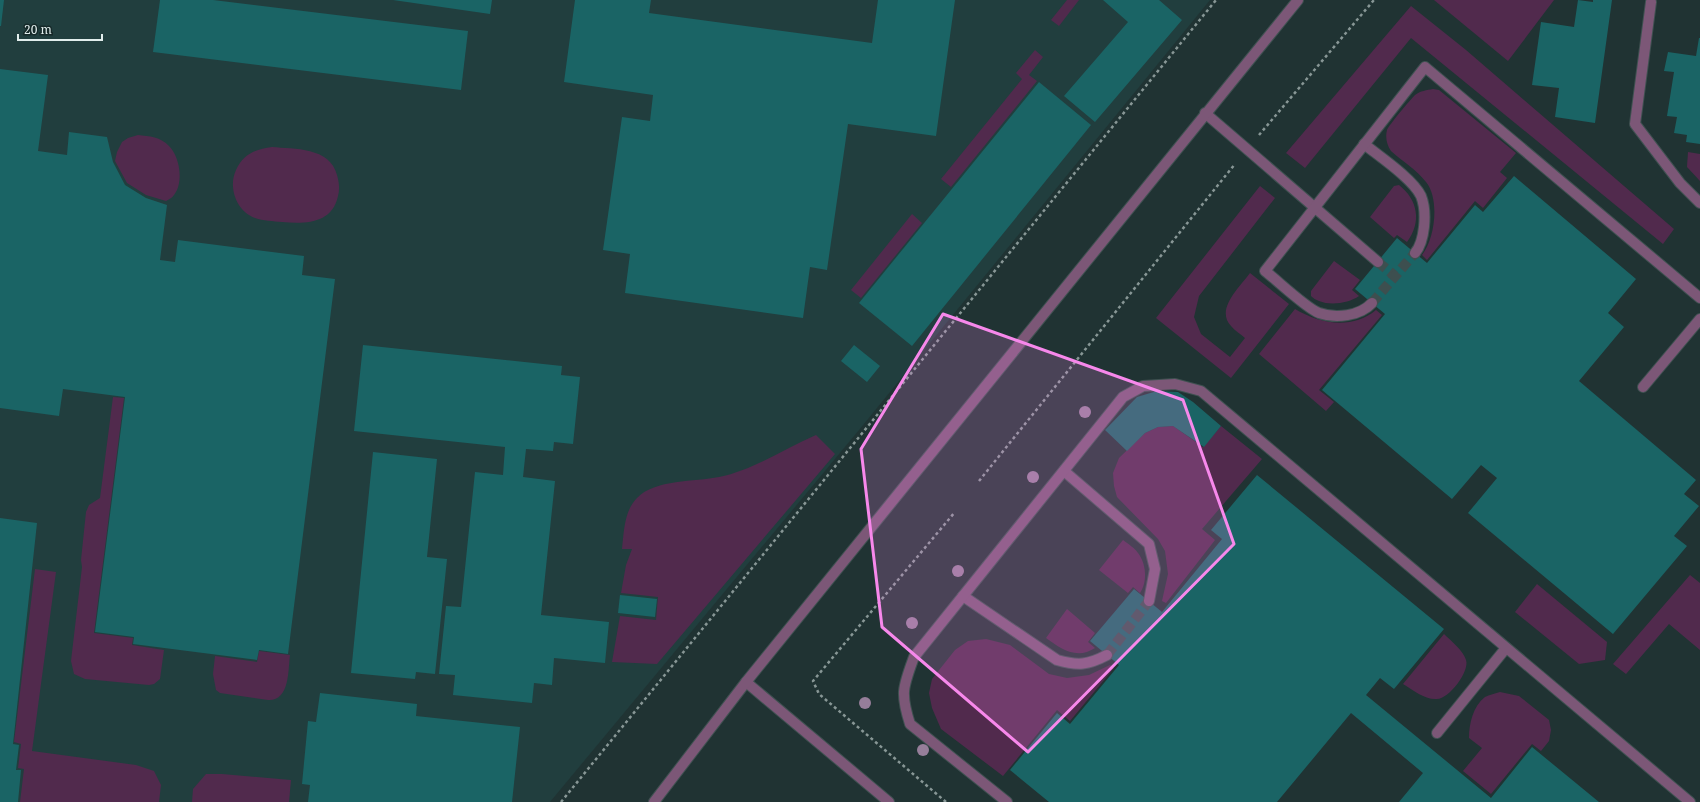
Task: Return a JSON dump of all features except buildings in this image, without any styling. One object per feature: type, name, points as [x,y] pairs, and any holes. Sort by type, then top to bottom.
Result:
[{"type":"lane","points":[[654,802],[746,682],[1298,0]]},
{"type":"lane","points":[[1651,2],[1635,124],[1680,183],[1700,203]]},
{"type":"lane","points":[[1372,303],[1366,309],[1349,315],[1320,313],[1310,308],[1265,271],[1425,67],[1700,298]]},
{"type":"lane","points":[[1205,113],[1378,262]]},
{"type":"lane","points":[[1364,144],[1414,185],[1421,196],[1425,218],[1423,236],[1418,249],[1414,253]]},
{"type":"lane","points":[[1643,387],[1700,319]]},
{"type":"lane","points":[[1007,802],[910,724],[904,705],[903,685],[914,657],[1123,397],[1143,386],[1175,384],[1201,391],[1690,802]]},
{"type":"lane","points":[[1064,471],[1149,544],[1155,568],[1149,601]]},
{"type":"lane","points":[[963,596],[1057,660],[1075,665],[1096,661],[1107,656]]},
{"type":"lane","points":[[1437,733],[1506,648]]},
{"type":"lane","points":[[746,682],[889,802]]},
{"type":"path","points":[[561,802],[1216,0]]},
{"type":"path","points":[[1247,149],[1374,0]]},
{"type":"path","points":[[980,481],[1236,162]]},
{"type":"path","points":[[946,802],[819,694],[813,682],[954,512]]},
{"type":"highlighted area","points":[[943,314],[1183,400],[1234,544],[1028,752],[882,627],[861,449]]},
{"type":"shaded area","points":[[0,0],[1210,0],[859,430],[550,802],[0,802]]},
{"type":"shaded area","points":[[1067,0],[1079,0],[1059,26],[1051,20]]},
{"type":"shaded area","points":[[1434,0],[1554,0],[1508,61]]},
{"type":"shaded area","points":[[1411,6],[1466,50],[1674,229],[1663,244],[1411,38],[1305,168],[1286,153]]},
{"type":"shaded area","points":[[1035,50],[1043,57],[1029,75],[1037,81],[951,187],[941,179],[1022,79],[1016,73]]},
{"type":"shaded area","points":[[1433,89],[1439,90],[1516,153],[1500,172],[1507,178],[1483,208],[1475,201],[1427,260],[1422,255],[1433,229],[1433,198],[1426,182],[1391,151],[1387,144],[1386,136],[1389,127],[1415,95]]},
{"type":"shaded area","points":[[138,135],[159,139],[166,143],[176,157],[180,177],[179,184],[174,195],[166,201],[146,195],[127,183],[115,161],[117,152],[122,142],[128,138]]},
{"type":"shaded area","points":[[272,147],[310,151],[327,159],[333,166],[338,178],[339,191],[335,205],[324,217],[308,222],[291,223],[258,219],[248,215],[243,210],[235,198],[233,191],[236,170],[246,156],[255,151]]},
{"type":"shaded area","points":[[1688,152],[1700,154],[1700,181],[1687,167]]},
{"type":"shaded area","points":[[1399,185],[1410,197],[1416,212],[1415,227],[1407,242],[1397,235],[1394,238],[1370,217],[1394,186]]},
{"type":"shaded area","points":[[1260,186],[1275,198],[1199,296],[1194,317],[1201,334],[1230,357],[1245,338],[1233,328],[1227,319],[1227,305],[1235,291],[1250,273],[1289,304],[1231,378],[1156,318]]},
{"type":"shaded area","points":[[912,214],[922,223],[861,298],[851,290]]},
{"type":"shaded area","points":[[1334,261],[1360,280],[1352,290],[1359,296],[1340,303],[1324,303],[1311,296],[1311,291]]},
{"type":"shaded area","points":[[1295,309],[1315,318],[1336,323],[1357,320],[1376,310],[1382,315],[1319,390],[1334,402],[1326,411],[1259,354]]},
{"type":"shaded area","points":[[113,397],[124,398],[94,633],[133,638],[132,645],[164,650],[160,679],[154,684],[149,685],[85,679],[74,674],[71,661],[82,567],[81,560],[86,512],[89,505],[100,498]]},
{"type":"shaded area","points":[[1173,426],[1203,447],[1221,426],[1262,459],[1202,529],[1215,540],[1166,603],[1162,601],[1168,574],[1165,551],[1158,539],[1117,497],[1113,473],[1119,458],[1145,433],[1158,427]]},
{"type":"shaded area","points":[[816,435],[835,454],[657,664],[612,662],[620,616],[656,620],[658,597],[621,593],[626,565],[632,549],[622,549],[624,529],[629,509],[637,498],[654,487],[665,484],[709,479],[732,474],[768,459]]},
{"type":"shaded area","points":[[1123,540],[1137,551],[1143,562],[1145,578],[1143,589],[1140,593],[1133,587],[1128,593],[1099,570]]},
{"type":"shaded area","points":[[35,569],[56,572],[32,751],[136,765],[154,771],[161,785],[159,802],[20,802],[24,769],[18,768],[21,744],[14,742]]},
{"type":"shaded area","points":[[1690,575],[1700,583],[1700,650],[1669,624],[1626,674],[1613,664]]},
{"type":"shaded area","points":[[1537,584],[1607,642],[1605,660],[1579,664],[1515,612]]},
{"type":"shaded area","points":[[1067,609],[1095,633],[1088,642],[1095,648],[1082,653],[1069,652],[1046,638]]},
{"type":"shaded area","points":[[1444,634],[1464,656],[1466,660],[1465,671],[1453,690],[1442,698],[1428,698],[1403,684]]},
{"type":"shaded area","points":[[986,639],[1010,645],[1049,674],[1067,678],[1089,675],[1110,665],[1114,668],[1070,721],[1057,710],[1003,776],[941,729],[932,708],[929,693],[932,679],[955,650],[968,641]]},
{"type":"shaded area","points":[[259,651],[290,655],[288,676],[284,690],[280,696],[275,699],[268,700],[220,693],[216,690],[213,674],[215,656],[257,662]]},
{"type":"shaded area","points":[[1500,692],[1519,696],[1549,720],[1551,730],[1549,741],[1541,751],[1532,744],[1491,794],[1463,771],[1482,748],[1469,738],[1472,716],[1477,705],[1485,697]]},
{"type":"shaded area","points":[[206,774],[291,780],[289,802],[192,802],[193,789]]},
{"type":"tunnel","points":[[1372,303],[1415,253]]},
{"type":"tunnel","points":[[1378,262],[1395,276]]},
{"type":"tunnel","points":[[1107,655],[1149,601]]}]
